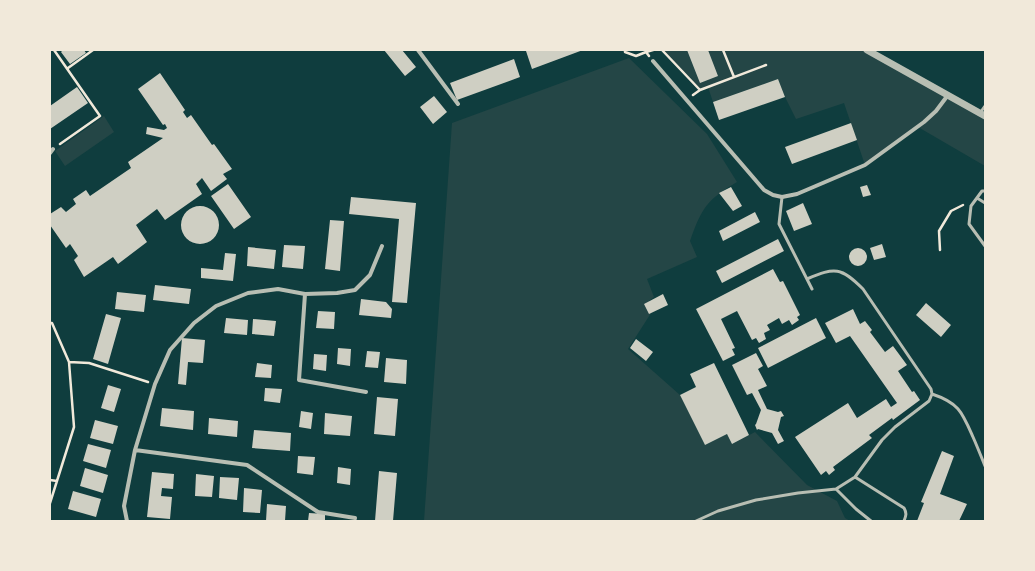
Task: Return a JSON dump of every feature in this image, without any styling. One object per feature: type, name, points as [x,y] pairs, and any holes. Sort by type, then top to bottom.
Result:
[{"type":"street","points":[[418,50],[458,104]]},
{"type":"street","points":[[868,50],[983,114]]},
{"type":"street","points":[[653,61],[764,190],[773,195],[782,197],[797,194],[865,165],[927,120],[936,111],[948,94]]},
{"type":"street","points":[[127,521],[124,506],[136,450],[155,384],[170,350],[194,323],[216,306],[248,293],[278,289],[305,294],[337,293],[355,290],[370,275],[382,246]]},
{"type":"street","points":[[305,294],[299,380],[366,392]]},
{"type":"street","points":[[136,450],[246,465],[318,512],[354,518],[354,521]]},
{"type":"lane","points":[[983,114],[985,106]]},
{"type":"lane","points":[[985,191],[982,191],[971,206],[969,224],[985,246]]},
{"type":"lane","points":[[782,197],[779,224],[812,289]]},
{"type":"lane","points":[[978,198],[985,203]]},
{"type":"lane","points":[[696,521],[718,511],[756,500],[798,493],[836,489],[855,477],[882,440],[895,427],[929,401],[932,394],[930,388],[863,289],[843,272],[823,272],[807,279]]},
{"type":"lane","points":[[932,394],[953,404],[960,411],[967,423],[985,466]]},
{"type":"lane","points":[[855,477],[904,508],[906,511],[904,521]]},
{"type":"lane","points":[[836,489],[856,509],[872,521]]},
{"type":"path","points":[[51,151],[100,116],[54,50]]},
{"type":"path","points":[[68,68],[93,50]]},
{"type":"path","points":[[624,50],[625,52],[636,56],[653,50]]},
{"type":"path","points":[[662,50],[700,90]]},
{"type":"path","points":[[723,50],[734,77]]},
{"type":"path","points":[[646,52],[653,61]]},
{"type":"path","points":[[687,100],[700,90],[766,66]]},
{"type":"path","points":[[940,250],[939,231],[951,211],[963,205],[971,206]]},
{"type":"path","points":[[50,323],[52,323],[69,362],[74,427],[50,503]]},
{"type":"path","points":[[69,362],[89,363],[155,384]]},
{"type":"path","points":[[50,480],[57,481]]},
{"type":"shaded area","points":[[662,50],[867,50],[985,116],[985,166],[918,127],[865,165],[844,103],[796,119],[778,79],[713,102],[708,87],[700,90]]},
{"type":"shaded area","points":[[629,58],[707,134],[737,182],[712,200],[702,212],[690,241],[697,257],[647,279],[654,297],[649,301],[653,310],[628,349],[680,395],[705,445],[727,434],[732,444],[755,432],[807,485],[837,501],[845,518],[850,521],[424,521],[452,123]]},
{"type":"shaded area","points":[[104,116],[114,132],[65,166],[55,151]]},
{"type":"building","points":[[63,50],[84,50],[86,53],[70,64],[61,52]]},
{"type":"building","points":[[384,50],[402,50],[416,67],[405,76]]},
{"type":"building","points":[[583,50],[532,69],[526,51]]},
{"type":"building","points":[[687,50],[708,50],[718,76],[700,83]]},
{"type":"building","points":[[514,59],[520,77],[457,100],[450,83]]},
{"type":"building","points":[[160,73],[185,110],[183,112],[187,118],[191,115],[212,145],[214,144],[232,169],[223,174],[227,179],[211,191],[202,178],[196,184],[202,194],[165,220],[157,209],[136,225],[147,242],[118,264],[113,257],[84,277],[74,260],[78,256],[70,244],[66,248],[50,225],[50,214],[61,207],[66,212],[76,204],[73,199],[86,190],[90,196],[131,168],[128,162],[163,138],[146,134],[147,127],[164,130],[167,128],[165,124],[163,125],[138,89]]},
{"type":"building","points":[[778,79],[785,97],[719,120],[713,102]]},
{"type":"building","points":[[77,87],[88,103],[50,129],[50,106]]},
{"type":"building","points":[[434,96],[447,112],[433,124],[420,107]]},
{"type":"building","points":[[851,123],[857,140],[792,164],[785,147]]},
{"type":"building","points":[[228,184],[251,217],[234,229],[211,196]]},
{"type":"building","points":[[867,185],[871,195],[863,197],[860,187]]},
{"type":"building","points":[[731,187],[742,206],[733,211],[719,193]]},
{"type":"building","points":[[351,197],[416,203],[407,303],[392,302],[399,219],[349,214]]},
{"type":"building","points":[[803,203],[812,224],[794,231],[786,211]]},
{"type":"building","points":[[196,206],[204,206],[211,209],[216,214],[219,225],[216,236],[211,241],[204,244],[196,244],[189,241],[184,236],[181,229],[181,221],[184,214],[189,209]]},
{"type":"building","points":[[755,212],[760,222],[723,241],[719,231]]},
{"type":"building","points":[[330,220],[344,221],[340,271],[325,269]]},
{"type":"building","points":[[778,239],[784,251],[722,283],[716,271]]},
{"type":"building","points":[[882,244],[886,257],[874,260],[870,248]]},
{"type":"building","points":[[284,245],[305,246],[303,269],[282,267]]},
{"type":"building","points":[[248,247],[276,250],[274,269],[247,266]]},
{"type":"building","points":[[858,248],[864,251],[867,257],[864,263],[858,266],[852,263],[849,257],[852,251]]},
{"type":"building","points":[[225,253],[236,254],[233,281],[201,278],[201,268],[223,270]]},
{"type":"building","points":[[773,269],[780,282],[783,281],[800,315],[797,317],[799,320],[792,325],[789,320],[782,324],[779,318],[767,325],[770,330],[764,333],[766,339],[759,343],[756,338],[752,340],[737,311],[721,319],[735,348],[732,349],[735,355],[723,361],[696,309]]},
{"type":"building","points":[[155,285],[191,289],[189,304],[153,300]]},
{"type":"building","points":[[117,292],[146,295],[144,312],[115,309]]},
{"type":"building","points":[[663,294],[668,305],[649,314],[644,304]]},
{"type":"building","points":[[361,299],[386,302],[392,309],[391,318],[359,315]]},
{"type":"building","points":[[926,303],[951,325],[941,337],[916,315]]},
{"type":"building","points":[[853,309],[860,324],[865,321],[872,330],[870,332],[885,352],[893,346],[907,365],[898,371],[912,392],[914,391],[920,400],[893,420],[892,418],[869,435],[872,438],[833,467],[835,470],[829,475],[826,471],[821,475],[795,437],[848,403],[857,418],[886,399],[891,407],[897,403],[850,336],[836,343],[825,323]]},
{"type":"building","points":[[318,311],[335,312],[334,329],[316,328]]},
{"type":"building","points":[[106,314],[121,318],[108,364],[93,359]]},
{"type":"building","points":[[226,318],[248,320],[247,335],[224,333]]},
{"type":"building","points":[[816,318],[826,338],[768,368],[758,348]]},
{"type":"building","points":[[253,319],[276,321],[274,336],[252,334]]},
{"type":"building","points":[[182,338],[205,340],[203,363],[188,362],[186,385],[178,384]]},
{"type":"building","points":[[636,339],[653,352],[646,361],[630,348]]},
{"type":"building","points":[[338,348],[351,349],[350,366],[337,364]]},
{"type":"building","points":[[367,351],[380,352],[378,368],[365,367]]},
{"type":"building","points":[[756,353],[763,366],[758,369],[767,386],[758,390],[767,409],[778,412],[781,411],[784,416],[781,417],[778,430],[784,441],[778,444],[772,433],[757,430],[755,425],[761,410],[752,393],[747,395],[732,365]]},
{"type":"building","points":[[314,354],[327,355],[326,371],[313,369]]},
{"type":"building","points":[[386,358],[407,360],[406,384],[384,382]]},
{"type":"building","points":[[257,363],[272,365],[271,378],[255,377]]},
{"type":"building","points":[[714,363],[749,435],[732,444],[727,434],[705,445],[680,395],[696,387],[690,374]]},
{"type":"building","points":[[108,385],[121,389],[114,412],[101,408]]},
{"type":"building","points":[[265,388],[282,389],[280,403],[264,401]]},
{"type":"building","points":[[377,397],[398,399],[395,436],[374,434]]},
{"type":"building","points":[[162,408],[194,411],[193,430],[160,426]]},
{"type":"building","points":[[301,411],[313,413],[311,429],[299,427]]},
{"type":"building","points":[[325,413],[352,416],[350,436],[324,434]]},
{"type":"building","points":[[209,418],[238,421],[237,437],[208,434]]},
{"type":"building","points":[[95,420],[118,426],[113,444],[90,438]]},
{"type":"building","points":[[254,430],[291,433],[290,451],[252,448]]},
{"type":"building","points":[[88,444],[111,450],[106,468],[83,461]]},
{"type":"building","points":[[942,451],[954,456],[940,494],[967,504],[959,521],[917,521],[924,503],[921,502]]},
{"type":"building","points":[[298,456],[315,457],[313,475],[297,473]]},
{"type":"building","points":[[338,467],[351,469],[350,485],[337,483]]},
{"type":"building","points":[[85,468],[108,475],[103,493],[80,486]]},
{"type":"building","points":[[379,471],[397,473],[393,521],[375,521]]},
{"type":"building","points":[[152,472],[174,474],[173,489],[162,488],[161,496],[172,497],[170,519],[147,517]]},
{"type":"building","points":[[196,474],[214,476],[212,497],[195,496]]},
{"type":"building","points":[[220,477],[239,478],[237,500],[219,498]]},
{"type":"building","points":[[244,488],[262,490],[260,513],[243,512]]},
{"type":"building","points":[[73,491],[101,499],[96,517],[68,509]]},
{"type":"building","points":[[267,504],[286,506],[285,521],[266,521]]},
{"type":"building","points":[[309,513],[325,514],[325,521],[308,521]]}]
